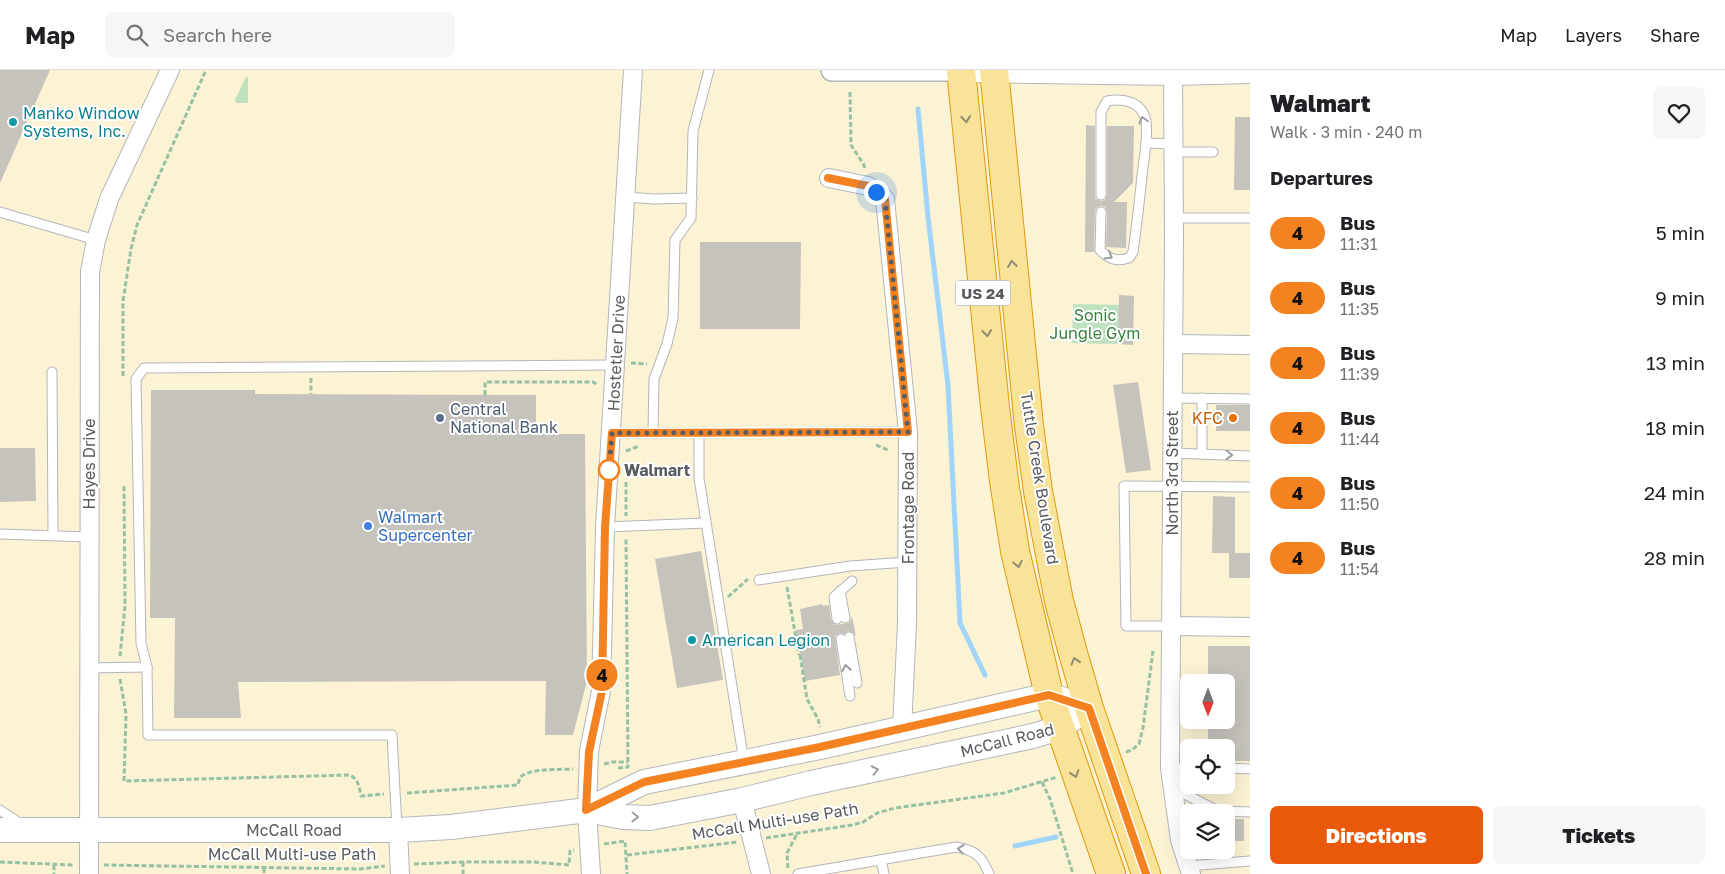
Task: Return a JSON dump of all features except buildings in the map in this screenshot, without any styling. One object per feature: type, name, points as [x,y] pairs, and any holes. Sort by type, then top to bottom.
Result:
[{"type":"highway","name":"Tuttle Creek Boulevard","points":[[961,70],[1004,481],[1015,551],[1049,695],[1111,874]]},
{"type":"highway","name":"Tuttle Creek Boulevard","points":[[994,71],[1029,426],[1038,491],[1072,653],[1146,874]]},
{"type":"main road","points":[[961,70],[1250,71]]},
{"type":"main road","name":"McCall Road","points":[[586,810],[644,782],[744,762],[820,737],[902,729],[1049,695],[1089,708]]},
{"type":"main road","name":"McCall Road","points":[[0,830],[398,830],[451,827],[586,810],[623,817],[650,818],[742,800],[812,783],[1033,736],[1059,728],[1089,708]]},
{"type":"main road","points":[[812,783],[858,757],[880,749],[891,742],[902,729]]},
{"type":"main road","points":[[742,800],[744,786],[756,777],[778,770],[820,737]]},
{"type":"street","name":"Hayes Drive","points":[[88,869],[90,272],[96,240],[109,199],[170,70]]},
{"type":"street","name":"Hostetler Drive","points":[[591,874],[586,810],[588,767],[590,743],[602,691],[605,527],[633,70]]},
{"type":"street","points":[[832,70],[961,70]]},
{"type":"street","name":"North 3rd Street","points":[[1174,71],[1170,768],[1180,840],[1189,870]]},
{"type":"street","name":"Frontage Road","points":[[828,178],[865,185],[885,199],[908,432],[907,623],[902,729]]},
{"type":"street","points":[[1173,344],[1250,345]]},
{"type":"street","points":[[1171,626],[1250,627]]},
{"type":"street","points":[[742,800],[761,874]]},
{"type":"street","points":[[398,830],[400,869]]},
{"type":"lane","points":[[654,433],[654,379],[673,318],[674,240],[691,218],[693,131],[709,70]]},
{"type":"lane","points":[[1100,195],[1101,112],[1107,102],[1125,99],[1134,103],[1146,121],[1146,143],[1133,252],[1129,258],[1118,261],[1107,257],[1100,250],[1100,212]]},
{"type":"lane","points":[[1146,143],[1213,152]]},
{"type":"lane","points":[[625,196],[654,199],[692,198]]},
{"type":"lane","points":[[0,212],[96,240]]},
{"type":"lane","points":[[1174,218],[1213,214],[1250,218]]},
{"type":"lane","points":[[398,830],[392,735],[148,735],[147,667],[141,643],[136,379],[144,368],[614,365]]},
{"type":"lane","points":[[52,372],[53,535]]},
{"type":"lane","points":[[1172,398],[1250,399]]},
{"type":"lane","points":[[1202,398],[1202,454]]},
{"type":"lane","points":[[612,433],[908,432]]},
{"type":"lane","points":[[699,433],[699,478],[744,762]]},
{"type":"lane","points":[[1172,453],[1250,456]]},
{"type":"lane","points":[[1171,626],[1126,626],[1124,486],[1250,487]]},
{"type":"lane","points":[[605,527],[706,523]]},
{"type":"lane","points":[[0,534],[88,537]]},
{"type":"lane","points":[[754,579],[850,566],[908,562]]},
{"type":"lane","points":[[841,619],[834,597],[852,581]]},
{"type":"lane","points":[[850,696],[845,638],[857,683]]},
{"type":"lane","points":[[88,668],[147,667]]},
{"type":"lane","points":[[1170,768],[1180,768]]},
{"type":"lane","points":[[1235,768],[1250,769]]},
{"type":"lane","points":[[1173,788],[1218,811],[1250,812]]},
{"type":"lane","points":[[0,810],[30,830]]},
{"type":"lane","points":[[798,874],[813,873],[956,847],[971,850],[985,862],[990,874]]},
{"type":"lane","points":[[881,860],[884,874]]},
{"type":"lane","points":[[1189,870],[1250,861]]},
{"type":"lane","points":[[984,874],[985,862]]},
{"type":"path","points":[[123,381],[123,301],[131,249],[137,225],[206,70]]},
{"type":"path","points":[[850,92],[851,144],[864,165],[865,185]]},
{"type":"path","points":[[614,365],[630,363],[647,364],[660,360]]},
{"type":"path","points":[[484,395],[485,382],[593,382],[602,387]]},
{"type":"path","points":[[872,445],[888,450]]},
{"type":"path","points":[[610,451],[626,451],[626,461]]},
{"type":"path","points":[[124,479],[124,606],[120,637],[120,683],[126,714],[124,781],[350,775],[356,778],[361,796],[518,785],[519,779],[523,775],[538,771],[578,769],[613,762],[628,762]]},
{"type":"path","points":[[618,768],[628,767],[626,479]]},
{"type":"path","points":[[785,576],[807,699],[818,719],[820,737]]},
{"type":"path","points":[[719,599],[729,597],[754,579]]},
{"type":"path","name":"McCall Multi-use Path","points":[[627,855],[752,840],[852,825],[895,808],[1004,793],[1042,782],[1050,799],[1072,874]]},
{"type":"path","points":[[789,874],[788,853],[799,832]]},
{"type":"path","points":[[625,840],[627,874]]},
{"type":"path","name":"McCall Multi-use Path","points":[[0,862],[88,869],[400,869],[421,865],[463,862],[533,862],[570,865],[570,851]]},
{"type":"path","points":[[463,862],[463,874]]},
{"type":"path","points":[[54,865],[54,874]]},
{"type":"path","points":[[264,868],[264,874]]},
{"type":"shaded area","points":[[0,70],[1250,70],[1250,874],[0,874]]},
{"type":"green space","points":[[246,77],[248,77],[248,103],[236,103],[235,100]]},
{"type":"green space","name":"Sonic Jungle Gym","points":[[1073,304],[1119,305],[1118,344],[1072,343]]},
{"type":"waterway","points":[[918,109],[928,217],[948,385],[960,623],[985,675]]},
{"type":"waterway","points":[[1015,846],[1056,837]]},
{"type":"bus line","name":"4","points":[[828,178],[868,186],[885,199],[908,432],[612,433],[605,527],[602,691],[593,726],[589,752],[586,810],[644,782],[820,747],[1049,695],[1089,708],[1146,874]]},
{"type":"place","name":"Manko Window Systems, Inc.","points":[[13,122]]},
{"type":"place","name":"Central National Bank","points":[[440,418]]},
{"type":"place","name":"KFC","points":[[1233,418]]},
{"type":"place","name":"Walmart","points":[[609,470]]},
{"type":"place","name":"Walmart Supercenter","points":[[368,526]]},
{"type":"place","name":"American Legion","points":[[692,640]]},
{"type":"route","points":[[609,470],[612,433],[908,432],[885,199],[876,192]]}]
